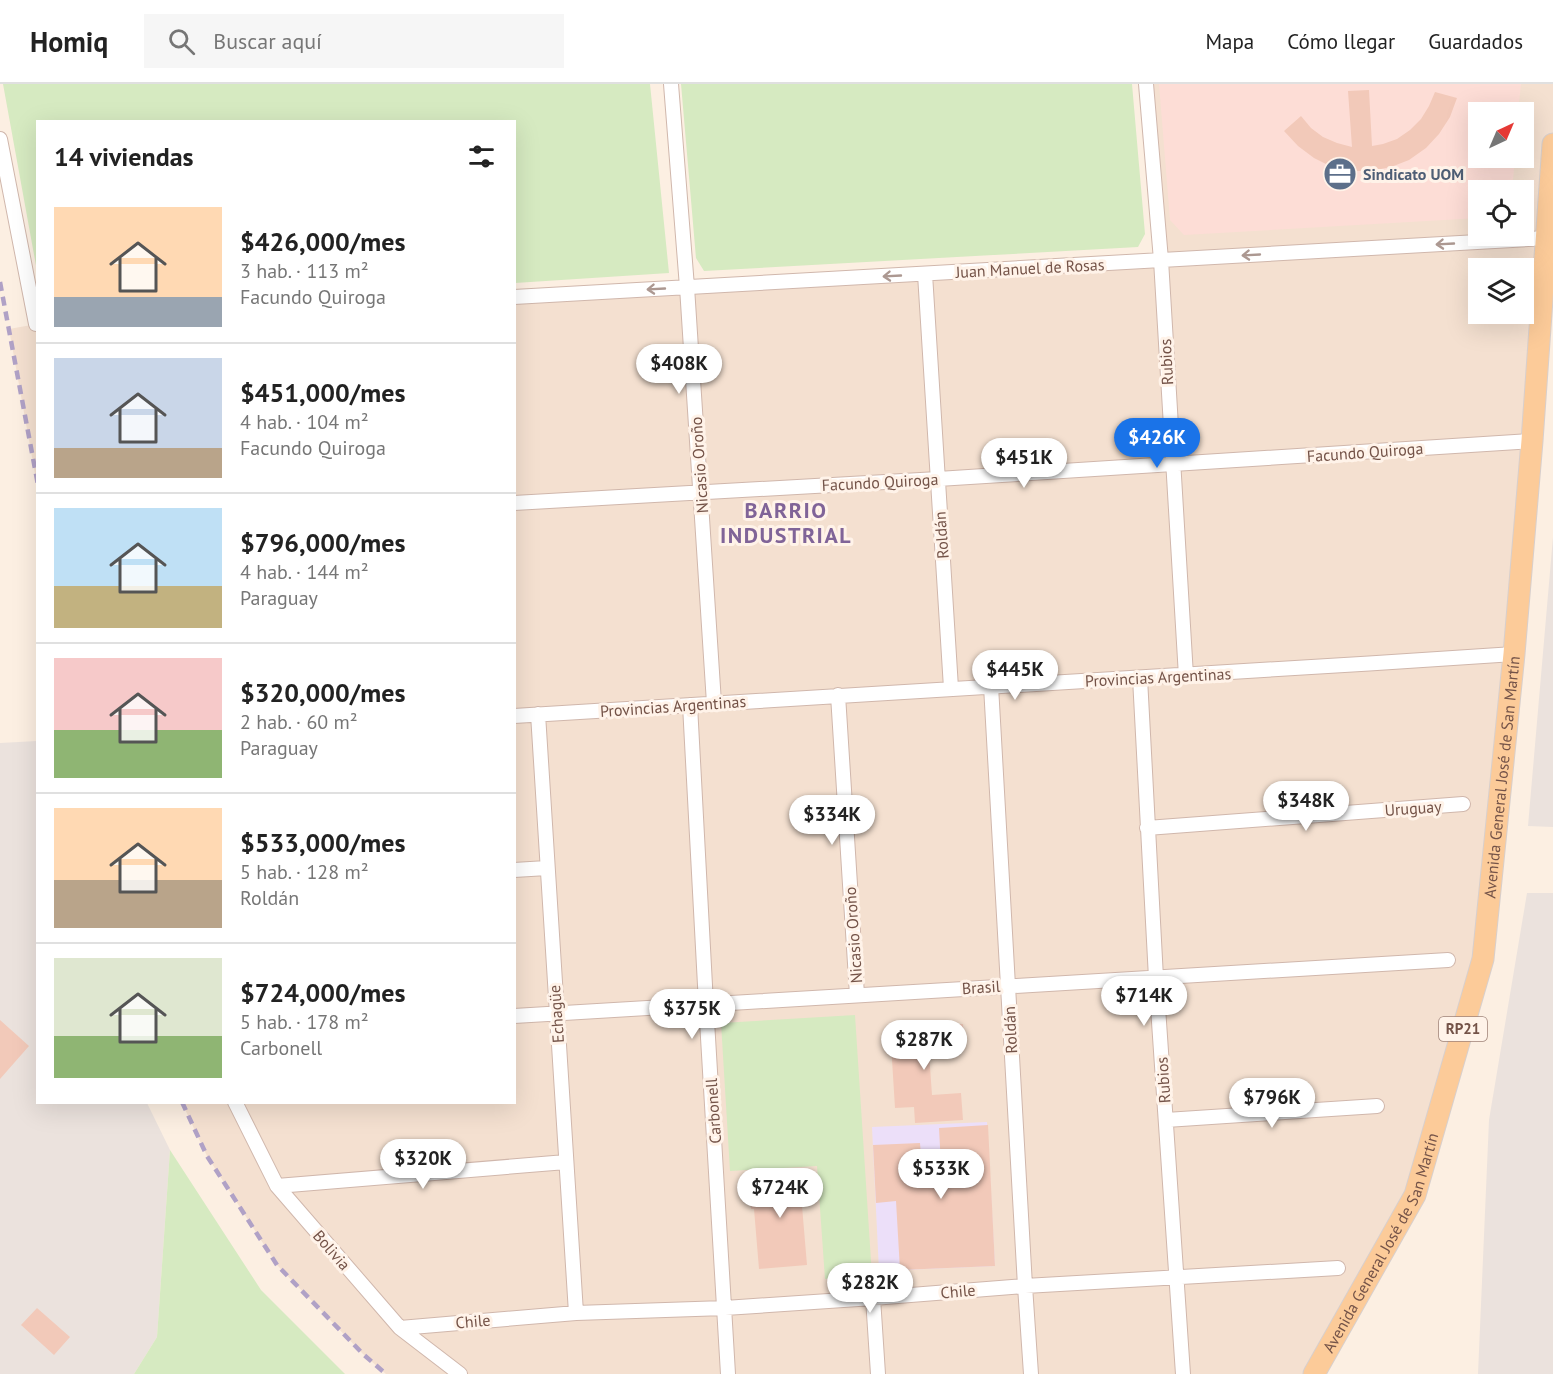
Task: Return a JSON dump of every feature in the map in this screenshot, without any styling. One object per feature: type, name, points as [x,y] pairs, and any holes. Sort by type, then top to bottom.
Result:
[{"type":"main road","name":"Avenida General José de San Martín","points":[[1314,1374],[1415,1194],[1483,959],[1514,654],[1553,144]]},
{"type":"street","name":"Nicasio Oroño","points":[[671,84],[687,287],[714,703]]},
{"type":"street","name":"Rubios","points":[[1146,84],[1161,260],[1186,676]]},
{"type":"street","points":[[0,139],[36,319]]},
{"type":"street","name":"Juan Manuel de Rosas","points":[[516,297],[1546,238]]},
{"type":"street","name":"Roldán","points":[[925,274],[951,688]]},
{"type":"street","name":"Facundo Quiroga","points":[[516,503],[938,479],[1532,441]]},
{"type":"street","name":"Provincias Argentinas","points":[[516,716],[1514,654]]},
{"type":"street","name":"Rubios","points":[[1140,678],[1156,978],[1183,1374]]},
{"type":"street","name":"Roldán","points":[[991,686],[1031,1374]]},
{"type":"street","name":"Nicasio Oroño","points":[[838,695],[857,995]]},
{"type":"street","name":"Carbonell","points":[[690,705],[728,1374]]},
{"type":"street","name":"Echagüe","points":[[538,714],[576,1313]]},
{"type":"street","name":"Uruguay","points":[[1147,828],[1463,804]]},
{"type":"street","points":[[516,870],[547,868]]},
{"type":"street","name":"Brasil","points":[[516,1016],[1448,960]]},
{"type":"street","name":"Bolivia","points":[[236,1104],[277,1186],[400,1328],[460,1374]]},
{"type":"street","points":[[1166,1120],[1377,1106]]},
{"type":"street","points":[[277,1186],[566,1162]]},
{"type":"street","name":"Chile","points":[[400,1328],[576,1313],[725,1308],[1025,1286],[1338,1268]]},
{"type":"street","points":[[873,1298],[878,1374]]},
{"type":"shaded area","points":[[1146,84],[1553,84],[1553,144],[1483,959],[1415,1195],[1314,1374],[386,1374],[363,1354],[277,1265],[207,1156],[182,1104],[516,1104],[516,297],[1160,260]]},
{"type":"shaded area","name":"Sindicato UOM","points":[[1159,84],[1521,84],[1519,102],[1468,102],[1468,168],[1514,168],[1513,180],[1468,180],[1468,219],[1184,235],[1170,220]]},
{"type":"shaded area","points":[[36,324],[36,479],[9,329]]},
{"type":"shaded area","points":[[1553,537],[1553,827],[1528,826]]},
{"type":"shaded area","points":[[36,741],[36,1104],[147,1104],[170,1150],[157,1337],[134,1374],[0,1374],[0,743]]},
{"type":"shaded area","points":[[1527,893],[1553,893],[1553,1374],[1478,1374],[1489,1120]]},
{"type":"shaded area","points":[[987,1122],[995,1266],[879,1271],[872,1127]]},
{"type":"green space","points":[[3,84],[650,84],[669,273],[516,283],[516,120],[36,120],[36,266]]},
{"type":"green space","points":[[681,84],[1132,84],[1145,234],[1138,247],[704,271],[696,258]]},
{"type":"green space","points":[[855,1015],[872,1276],[825,1279],[817,1166],[730,1171],[721,1023]]},
{"type":"green space","points":[[170,1150],[261,1290],[345,1374],[134,1374],[157,1337]]},
{"type":"building","points":[[1369,90],[1372,146],[1397,139],[1410,130],[1421,119],[1435,92],[1457,98],[1450,117],[1426,148],[1409,160],[1371,171],[1351,171],[1332,167],[1314,158],[1298,146],[1284,131],[1301,116],[1323,137],[1352,147],[1348,91]]},
{"type":"building","points":[[0,1020],[29,1046],[0,1079]]},
{"type":"building","points":[[963,1024],[964,1051],[929,1053],[932,1095],[961,1093],[963,1120],[915,1123],[914,1107],[895,1108],[890,1028]]},
{"type":"building","points":[[988,1125],[995,1266],[900,1270],[896,1201],[876,1203],[873,1145],[920,1143],[922,1167],[941,1166],[939,1128]]},
{"type":"building","points":[[809,1173],[812,1205],[802,1206],[807,1265],[759,1269],[754,1209],[751,1209],[748,1178]]},
{"type":"building","points":[[37,1308],[70,1337],[54,1355],[21,1325]]},
{"type":"railway","points":[[0,282],[36,474]]},
{"type":"railway","points":[[183,1104],[207,1156],[277,1265],[363,1354],[386,1374]]},
{"type":"place","name":"Sindicato UOM","points":[[1340,174]]},
{"type":"district","name":"BARRIO INDUSTRIAL","points":[[786,522]]}]
